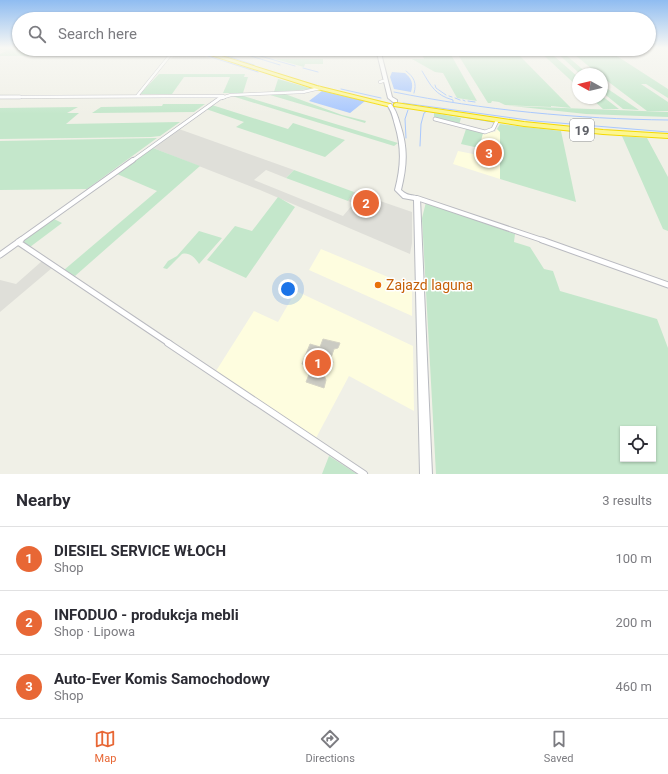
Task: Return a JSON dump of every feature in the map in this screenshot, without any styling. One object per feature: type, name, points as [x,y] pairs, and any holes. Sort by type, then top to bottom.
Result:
[{"type":"highway","name":"19","points":[[262,70],[320,88],[380,101],[497,121],[589,131],[668,136]]},
{"type":"main road","points":[[383,70],[403,141],[404,165],[398,190],[405,197],[416,198],[426,474]]},
{"type":"street","points":[[137,96],[158,70]]},
{"type":"street","points":[[0,97],[224,96],[303,92],[320,88]]},
{"type":"street","points":[[0,255],[202,110],[224,96]]},
{"type":"street","points":[[435,119],[485,132],[493,129],[497,121]]},
{"type":"street","points":[[416,198],[583,254],[668,285]]},
{"type":"street","points":[[18,242],[364,474]]},
{"type":"shaded area","points":[[432,70],[460,70],[477,101],[457,98],[443,73]]},
{"type":"shaded area","points":[[468,70],[534,70],[571,108],[505,105],[492,101],[491,103],[488,103]]},
{"type":"shaded area","points":[[560,70],[570,70],[572,72],[572,81]]},
{"type":"shaded area","points":[[608,70],[639,70],[668,89],[668,98],[646,84],[641,84],[668,102],[668,111],[647,111],[608,82]]},
{"type":"shaded area","points":[[159,74],[245,74],[244,77],[248,77],[243,93],[223,93],[230,77],[184,77],[172,94],[140,94]]},
{"type":"shaded area","points":[[278,79],[313,89],[274,92]]},
{"type":"shaded area","points":[[608,89],[639,110],[623,109],[608,97]]},
{"type":"shaded area","points":[[285,94],[342,115],[366,121],[365,123],[270,95]]},
{"type":"shaded area","points":[[240,95],[398,143],[394,146],[232,96]]},
{"type":"shaded area","points":[[608,101],[619,109],[603,109],[598,104],[608,104]]},
{"type":"shaded area","points":[[163,104],[205,104],[194,112],[92,113],[101,107],[162,106]]},
{"type":"shaded area","points":[[212,105],[288,129],[293,123],[345,140],[325,157],[236,127],[244,122],[206,109]]},
{"type":"shaded area","points":[[512,106],[668,112],[668,117],[586,114]]},
{"type":"shaded area","points":[[78,107],[67,113],[79,113],[66,124],[180,122],[160,136],[151,137],[0,139],[0,108]]},
{"type":"shaded area","points":[[434,113],[461,118],[459,125],[434,118]]},
{"type":"shaded area","points":[[500,124],[561,131],[576,202],[500,179],[500,132],[497,129]]},
{"type":"shaded area","points":[[179,129],[294,170],[286,178],[266,170],[254,180],[343,216],[354,203],[348,201],[354,192],[412,212],[412,243],[410,254],[260,190],[153,148]]},
{"type":"shaded area","points":[[466,129],[483,133],[479,148],[461,144]]},
{"type":"shaded area","points":[[497,129],[500,131],[500,179],[453,164],[458,151],[478,155],[483,133],[495,132]]},
{"type":"shaded area","points":[[622,136],[647,138],[668,177],[668,231],[663,229]]},
{"type":"shaded area","points":[[157,138],[87,189],[0,190],[0,141]]},
{"type":"shaded area","points":[[153,148],[200,166],[75,276],[64,270],[157,191],[117,174]]},
{"type":"shaded area","points":[[294,170],[354,192],[348,201],[286,178]]},
{"type":"shaded area","points":[[278,197],[295,207],[246,278],[207,260],[235,226],[252,231]]},
{"type":"shaded area","points":[[426,202],[515,234],[514,242],[530,247],[544,269],[553,271],[560,291],[657,319],[668,348],[668,474],[436,474],[422,218]]},
{"type":"shaded area","points":[[54,219],[62,223],[30,247],[22,241]]},
{"type":"shaded area","points":[[199,231],[222,238],[199,264],[192,256],[182,254],[167,269],[163,268],[168,261],[177,256]]},
{"type":"shaded area","points":[[321,249],[412,287],[412,316],[309,270]]},
{"type":"shaded area","points":[[42,261],[52,268],[0,312],[0,280],[16,284]]},
{"type":"shaded area","points":[[296,291],[413,346],[414,411],[349,376],[316,438],[216,371],[254,311],[278,322]]},
{"type":"shaded area","points":[[329,456],[357,474],[322,474]]},
{"type":"water","points":[[392,72],[405,73],[407,75],[412,83],[411,92],[394,89],[390,77]]},
{"type":"water","points":[[322,91],[365,101],[350,113],[309,101]]},
{"type":"building","points":[[365,198],[377,202],[370,209],[359,205]]},
{"type":"building","points":[[323,339],[340,343],[338,348],[334,349],[331,358],[333,362],[330,370],[323,373],[326,380],[324,388],[306,382],[312,367],[302,364],[310,344],[320,347]]},
{"type":"waterway","points":[[252,70],[258,72]]},
{"type":"waterway","points":[[311,70],[318,72]]},
{"type":"waterway","points":[[406,71],[414,80],[414,93]]},
{"type":"waterway","points":[[422,71],[434,89],[438,93],[453,100],[453,102]]},
{"type":"waterway","points":[[435,85],[436,88],[446,95]]},
{"type":"waterway","points":[[341,89],[381,98]]},
{"type":"waterway","points":[[394,92],[496,109],[599,118],[668,120]]},
{"type":"waterway","points":[[455,98],[460,100]]},
{"type":"waterway","points":[[468,101],[475,102]]},
{"type":"waterway","points":[[403,103],[535,121],[668,132]]},
{"type":"waterway","points":[[403,104],[410,105]]},
{"type":"waterway","points":[[406,138],[405,119],[408,110]]},
{"type":"waterway","points":[[420,146],[421,124],[424,113],[427,111],[493,122]]},
{"type":"waterway","points":[[540,128],[668,138]]},
{"type":"place","name":"Auto-Ever Komis Samochodowy","points":[[489,153]]},
{"type":"place","name":"INFODUO - produkcja mebli","points":[[366,203]]},
{"type":"place","name":"Zajazd laguna","points":[[378,285]]},
{"type":"place","name":"DIESIEL SERVICE WŁOCH","points":[[318,363]]}]
